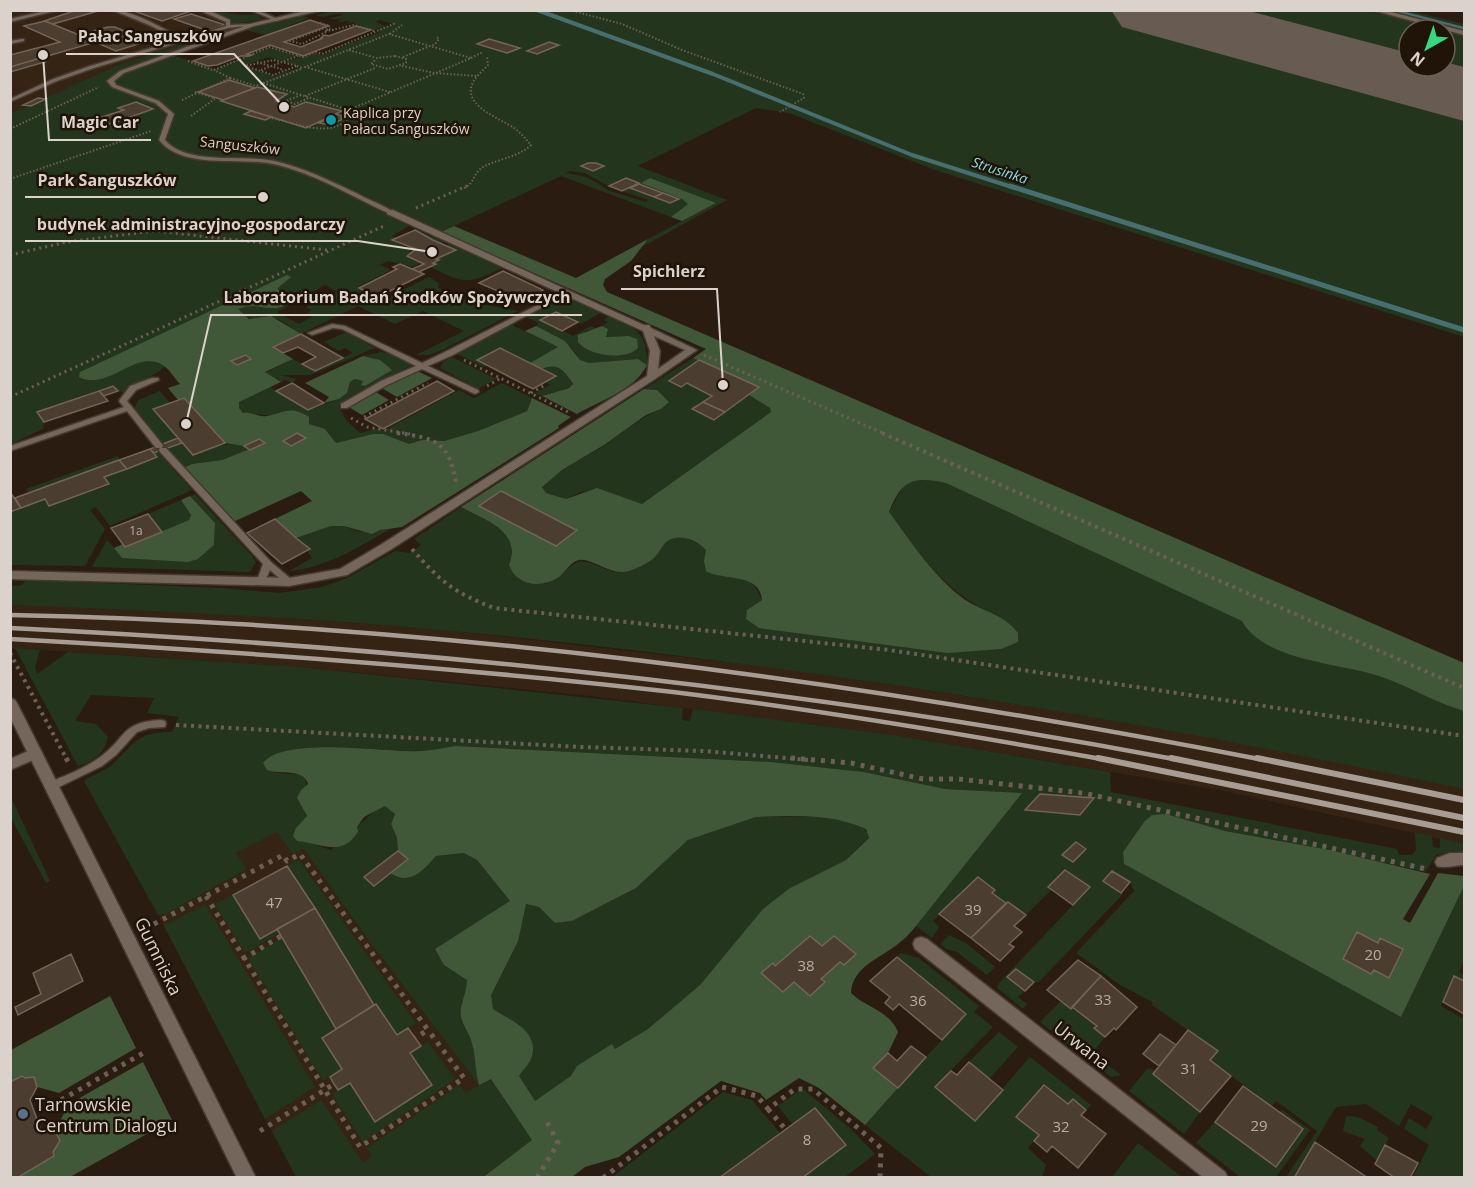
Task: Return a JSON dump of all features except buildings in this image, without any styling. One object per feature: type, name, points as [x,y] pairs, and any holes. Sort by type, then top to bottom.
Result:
[{"type":"street","points":[[110,84],[112,78],[122,72],[252,25],[320,10]]},
{"type":"street","points":[[1375,10],[1464,33]]},
{"type":"street","name":"Sanguszków","points":[[110,84],[157,102]]},
{"type":"street","name":"Sanguszków","points":[[390,212],[646,327],[692,350]]},
{"type":"street","points":[[646,327],[655,351],[652,377]]},
{"type":"street","points":[[10,575],[289,582],[343,572],[457,502],[692,350]]},
{"type":"street","name":"Gumniska","points":[[10,703],[247,1178]]},
{"type":"street","points":[[10,765],[35,753]]},
{"type":"street","points":[[1437,866],[1450,859],[1464,860]]},
{"type":"street","name":"Urwana","points":[[921,944],[1219,1178]]},
{"type":"lane","points":[[11,21],[57,10]]},
{"type":"lane","points":[[114,10],[151,24],[182,40]]},
{"type":"lane","points":[[252,10],[278,20]]},
{"type":"lane","points":[[205,11],[228,21],[228,27]]},
{"type":"lane","points":[[10,101],[64,76],[228,27],[252,25]]},
{"type":"lane","points":[[10,43],[22,40]]},
{"type":"lane","name":"Sanguszków","points":[[157,102],[171,114],[162,140],[167,147],[177,153],[281,163],[390,212]]},
{"type":"lane","points":[[344,406],[421,364],[450,353],[567,292]]},
{"type":"lane","points":[[312,333],[332,326],[343,327],[475,392]]},
{"type":"lane","points":[[155,380],[134,388],[126,394],[123,401],[161,448],[268,564],[289,582]]},
{"type":"lane","points":[[10,449],[128,408]]},
{"type":"lane","points":[[260,582],[268,564]]},
{"type":"lane","points":[[51,786],[105,759],[127,732],[137,726],[161,724]]},
{"type":"path","points":[[570,10],[622,24],[672,46],[803,94],[804,98],[783,108],[780,112]]},
{"type":"path","points":[[320,23],[330,26],[290,41],[302,44],[324,36]]},
{"type":"path","points":[[260,71],[299,56],[315,52],[322,54],[396,23]]},
{"type":"path","points":[[319,38],[316,36],[354,25],[375,32]]},
{"type":"path","points":[[299,56],[268,47],[213,70],[256,86],[399,30],[402,25]]},
{"type":"path","points":[[369,31],[375,32]]},
{"type":"path","points":[[389,34],[471,58]]},
{"type":"path","points":[[348,50],[377,58],[402,57],[438,42],[436,36]]},
{"type":"path","points":[[263,83],[349,110],[483,52]]},
{"type":"path","points":[[244,58],[248,56]]},
{"type":"path","points":[[10,397],[402,218],[424,202],[470,185],[480,169],[529,150],[531,145],[513,127],[481,109],[472,89],[478,76],[488,65],[487,56]]},
{"type":"path","points":[[402,57],[407,61],[402,66]]},
{"type":"path","points":[[297,66],[273,75],[245,66],[269,58],[390,92]]},
{"type":"path","points":[[376,67],[371,64],[377,58]]},
{"type":"path","points":[[257,62],[285,71]]},
{"type":"path","points":[[305,96],[376,67],[402,66],[434,74],[478,76]]},
{"type":"path","points":[[182,100],[195,92],[230,78]]},
{"type":"path","points":[[10,129],[110,84]]},
{"type":"path","points":[[191,116],[215,98],[195,92]]},
{"type":"path","points":[[287,101],[301,95]]},
{"type":"path","points":[[281,99],[295,104],[309,98]]},
{"type":"path","points":[[270,118],[311,129],[333,127],[350,119],[349,110]]},
{"type":"path","points":[[10,179],[169,125]]},
{"type":"path","points":[[10,255],[68,242],[155,231],[330,250]]},
{"type":"path","points":[[692,350],[1464,688]]},
{"type":"path","points":[[450,353],[576,416]]},
{"type":"path","points":[[485,370],[490,367]]},
{"type":"path","points":[[364,417],[442,375]]},
{"type":"path","points":[[516,386],[521,383]]},
{"type":"path","points":[[531,393],[546,385],[543,384]]},
{"type":"path","points":[[344,406],[351,418],[363,427],[378,432],[428,436],[439,441],[452,462],[457,502]]},
{"type":"path","points":[[398,539],[420,555],[436,576],[462,596],[494,608],[671,625],[889,650],[1464,736]]},
{"type":"path","points":[[10,653],[76,775]]},
{"type":"path","points":[[161,724],[580,747],[704,751],[851,763],[923,778],[959,779],[1083,793],[1437,866]]},
{"type":"path","points":[[154,924],[206,896],[283,855],[287,861],[300,854],[464,1078],[360,1147],[323,1091],[206,896]]},
{"type":"path","points":[[243,959],[281,936]]},
{"type":"path","points":[[414,1038],[428,1030]]},
{"type":"path","points":[[62,1100],[145,1052]]},
{"type":"path","points":[[260,1131],[334,1084]]},
{"type":"path","points":[[768,1109],[798,1086],[804,1085],[813,1089],[881,1148],[880,1178]]},
{"type":"path","points":[[603,1178],[722,1087],[757,1096],[786,1130]]},
{"type":"path","points":[[537,1178],[558,1143],[547,1122]]},
{"type":"shaded area","points":[[213,10],[238,21],[233,29],[129,64],[11,118],[10,11]]},
{"type":"shaded area","points":[[11,605],[213,613],[427,628],[788,669],[1068,712],[1340,762],[1464,789],[1464,844],[1224,791],[893,735],[590,696],[301,667],[11,648]]},
{"type":"shaded area","points":[[277,832],[304,849],[369,941],[479,1085],[517,1177],[296,1177],[158,915],[166,914],[247,869],[236,853]]},
{"type":"green space","points":[[350,10],[1368,11],[1397,18],[1397,78],[1457,78],[1457,32],[1464,34],[1464,337],[935,170],[789,113],[756,108],[638,166],[727,200],[640,248],[648,239],[716,203],[642,182],[689,204],[671,217],[561,176],[441,232],[412,219],[403,223],[409,226],[392,236],[397,238],[392,240],[410,250],[411,253],[405,256],[421,263],[412,267],[388,261],[380,265],[391,270],[357,287],[384,299],[429,277],[439,283],[438,287],[449,295],[471,302],[518,311],[442,350],[429,355],[416,355],[464,331],[423,311],[395,324],[358,306],[301,334],[280,320],[246,317],[238,309],[284,306],[278,288],[291,277],[142,362],[152,361],[165,366],[124,392],[118,391],[113,386],[37,412],[44,422],[43,429],[11,444],[10,114],[121,64],[234,28],[230,32],[168,54],[216,69],[269,47],[297,56],[282,61],[268,57],[244,66],[273,76],[301,67],[285,62],[314,53],[321,55],[380,32],[377,30],[393,24],[380,20],[375,22],[386,26],[374,30],[354,24],[355,22],[346,24],[351,21],[337,22],[342,19],[327,19],[343,15],[340,14],[323,17],[316,15],[329,11],[346,11],[342,12],[353,12]],"holes":[[[570,171],[584,173],[609,186],[626,178],[678,199],[670,203],[630,188],[622,191],[648,200],[646,202],[610,191],[587,177],[566,173]],[[325,285],[338,292],[306,307],[312,310],[307,313],[313,316],[299,324],[277,312]]]},
{"type":"green space","points":[[211,11],[256,14],[263,19],[232,25],[232,20]]},
{"type":"green space","points":[[1381,11],[1411,11],[1440,18],[1410,18]]},
{"type":"green space","points":[[303,16],[309,18],[266,35],[245,30]]},
{"type":"green space","points":[[1457,22],[1464,24],[1464,31],[1457,29]]},
{"type":"green space","points":[[650,178],[716,203],[682,221],[671,217],[688,204],[682,199],[641,183]]},
{"type":"green space","points":[[454,226],[576,278],[648,239],[631,261],[605,279],[603,285],[607,292],[1464,663],[1464,711],[1379,676],[1285,653],[1267,645],[1242,621],[946,483],[934,481],[916,481],[904,487],[889,512],[942,580],[964,599],[1000,617],[1018,633],[1018,642],[1001,649],[948,653],[759,628],[746,619],[747,610],[762,600],[760,591],[755,585],[748,581],[706,571],[704,561],[706,550],[692,540],[681,537],[665,543],[654,558],[629,571],[615,571],[587,560],[581,560],[574,562],[552,581],[537,584],[524,581],[513,572],[509,565],[512,553],[506,535],[490,522],[461,507],[644,389],[657,390],[669,402],[562,470],[542,487],[546,493],[566,499],[597,488],[642,504],[771,412],[770,408],[749,395],[759,387],[693,358],[706,349],[441,232]]},
{"type":"green space","points":[[415,229],[444,242],[441,243],[415,230],[400,237]]},
{"type":"green space","points":[[449,244],[502,268],[473,280],[466,280],[451,277],[430,267],[438,261],[436,259],[456,250],[446,245]]},
{"type":"green space","points":[[287,275],[291,277],[278,288],[284,306],[273,308],[251,306],[238,309],[249,319],[271,316],[301,334],[273,347],[293,359],[265,372],[281,382],[239,402],[239,408],[243,413],[264,416],[297,411],[309,417],[309,424],[325,429],[336,443],[373,434],[383,434],[409,444],[422,440],[444,441],[478,431],[527,411],[532,398],[571,417],[558,426],[559,428],[402,527],[380,530],[372,534],[344,526],[331,526],[296,538],[275,519],[312,501],[301,491],[233,522],[183,468],[192,464],[222,460],[265,443],[259,439],[244,446],[225,443],[184,398],[178,400],[168,388],[180,384],[164,366],[154,362],[133,365],[101,379],[90,380],[79,377],[80,372]]},
{"type":"green space","points":[[573,299],[602,312],[581,324],[556,312],[541,320],[573,336],[591,326],[597,329],[585,331],[600,354],[635,351],[637,339],[629,336],[605,337],[608,329],[602,326],[608,322],[603,320],[610,316],[639,333],[647,354],[647,365],[638,359],[589,363],[580,360],[571,347],[536,326],[539,323],[526,317],[554,302]]},
{"type":"green space","points":[[512,325],[558,347],[530,363],[500,348],[478,360],[487,366],[484,367],[457,354]]},
{"type":"green space","points":[[536,326],[565,341],[580,360],[589,363],[638,359],[647,365],[641,374],[625,388],[577,414],[542,396],[569,388],[573,384],[557,367],[542,369],[530,363],[558,347],[525,331]]},
{"type":"green space","points":[[602,326],[608,329],[606,337],[629,336],[637,339],[638,348],[625,355],[616,356],[590,351],[578,342],[578,335]]},
{"type":"green space","points":[[346,332],[375,348],[310,375],[281,375],[296,379],[292,383],[285,380],[281,382],[265,373],[293,359],[315,371],[353,353],[345,348],[339,351],[324,342]]},
{"type":"green space","points":[[381,352],[391,354],[412,365],[338,406],[347,421],[360,433],[379,428],[383,431],[459,390],[474,398],[502,383],[532,398],[527,411],[478,431],[444,441],[422,440],[409,444],[383,434],[373,434],[336,443],[327,431],[319,427],[271,416],[243,414],[239,408],[239,402],[270,387],[309,410],[339,399],[347,393],[350,382],[355,379],[363,381],[361,383],[365,386],[373,358],[363,356]]},
{"type":"green space","points":[[363,356],[380,360],[392,370],[365,386],[361,385],[363,381],[355,379],[350,382],[347,393],[339,399],[324,403],[329,397],[305,383]]},
{"type":"green space","points":[[452,357],[496,379],[478,389],[440,368],[443,362]]},
{"type":"green space","points":[[693,358],[699,360],[669,381],[681,387],[687,383],[712,396],[692,409],[714,420],[749,395],[770,408],[771,412],[642,504],[597,490],[588,490],[566,499],[546,493],[542,487],[556,474],[661,409],[657,390],[644,389]]},
{"type":"green space","points":[[554,366],[564,370],[573,386],[542,396],[535,393],[550,385],[546,382],[556,377],[542,369]]},
{"type":"green space","points":[[415,370],[432,378],[397,397],[380,387]]},
{"type":"green space","points":[[160,391],[170,403],[153,409],[178,438],[163,444],[134,409],[138,400]]},
{"type":"green space","points":[[374,391],[389,400],[362,415],[347,406]]},
{"type":"green space","points":[[182,443],[193,455],[229,444],[243,446],[250,450],[222,460],[192,464],[183,468],[166,449]]},
{"type":"green space","points":[[158,452],[192,490],[110,526],[96,507],[90,510],[105,529],[85,566],[11,565],[11,512],[45,499],[50,506],[109,485],[104,477],[157,457],[154,453]]},
{"type":"green space","points":[[118,456],[119,460],[29,493],[26,489]]},
{"type":"green space","points":[[921,478],[946,483],[1243,621],[1253,634],[1268,645],[1285,653],[1380,676],[1464,711],[1464,789],[1336,762],[1079,715],[820,674],[690,657],[378,624],[220,614],[11,605],[11,586],[22,585],[26,580],[221,588],[279,593],[322,587],[347,578],[395,551],[410,553],[421,545],[414,539],[461,507],[502,528],[511,538],[511,560],[545,584],[581,562],[588,562],[613,572],[654,558],[665,543],[673,538],[685,537],[701,545],[734,577],[745,579],[755,586],[762,600],[747,610],[977,650],[1001,649],[987,611],[957,592],[932,568],[889,512],[904,485]]},
{"type":"green space","points":[[195,494],[252,556],[256,562],[250,572],[92,567],[107,540],[123,558],[198,559],[214,545],[215,523],[190,496]]},
{"type":"green space","points":[[190,496],[215,523],[214,545],[198,559],[188,562],[122,558],[114,548],[123,544],[125,547],[189,520],[191,515],[181,500]]},
{"type":"green space","points":[[181,500],[191,515],[189,520],[162,532],[148,514]]},
{"type":"green space","points":[[331,526],[344,526],[360,532],[392,528],[330,561],[289,571],[312,558],[307,551],[310,549],[296,538]]},
{"type":"green space","points":[[15,648],[40,650],[35,667],[37,674],[68,652],[301,667],[683,708],[682,720],[690,721],[693,709],[893,735],[1110,772],[1111,792],[1397,849],[1399,855],[1412,855],[1416,850],[1415,833],[1432,836],[1433,847],[1440,848],[1440,838],[1464,844],[1464,853],[1452,851],[1436,855],[1425,872],[1330,850],[1225,831],[1166,814],[1144,822],[1123,852],[1124,864],[1401,1017],[1464,886],[1464,960],[1459,972],[1464,975],[1464,981],[1454,976],[1441,1006],[1464,1019],[1464,1177],[1413,1177],[1429,1145],[1404,1129],[1409,1118],[1426,1129],[1433,1117],[1411,1104],[1399,1126],[1366,1104],[1336,1107],[1294,1177],[1286,1177],[1317,1131],[1276,1101],[1272,1106],[1210,1060],[1218,1051],[1152,1005],[1153,1002],[1120,985],[1076,953],[1134,891],[1130,882],[1112,871],[1103,882],[1123,894],[1039,982],[1034,982],[1016,969],[1008,977],[1025,991],[1018,997],[1027,1004],[1023,1009],[997,988],[999,983],[1090,887],[1065,870],[1048,887],[1051,890],[1026,915],[992,893],[994,889],[978,878],[933,921],[939,927],[932,938],[916,926],[1021,793],[945,789],[864,772],[771,762],[455,746],[422,751],[314,747],[274,755],[263,763],[267,770],[304,777],[306,782],[299,803],[306,816],[309,842],[331,850],[377,809],[385,806],[393,810],[395,814],[391,824],[397,838],[398,851],[364,877],[374,886],[390,873],[404,878],[416,875],[436,856],[464,853],[477,860],[510,901],[539,907],[555,923],[572,921],[636,888],[688,840],[756,817],[821,816],[849,822],[865,829],[869,837],[846,860],[790,888],[740,937],[700,985],[648,1029],[532,1141],[482,1177],[296,1177],[272,1131],[321,1100],[363,1163],[372,1156],[367,1148],[459,1085],[466,1093],[479,1085],[369,941],[304,849],[293,854],[277,832],[236,853],[247,869],[166,914],[158,915],[84,781],[113,764],[132,744],[144,736],[172,732],[179,717],[147,713],[154,698],[91,695],[75,721],[96,724],[108,737],[98,756],[78,766]],"holes":[[[1094,798],[1081,815],[1025,810]]]},
{"type":"green space","points":[[455,746],[771,762],[864,772],[945,789],[1022,793],[910,933],[862,969],[853,984],[851,993],[883,1014],[898,1032],[888,1053],[874,1068],[898,1088],[865,1125],[819,1088],[799,1078],[766,1100],[760,1093],[721,1081],[619,1157],[585,1167],[572,1177],[482,1178],[532,1140],[491,1079],[479,1085],[472,1043],[461,1017],[467,980],[444,965],[435,949],[510,901],[477,860],[464,853],[436,856],[426,867],[410,877],[397,877],[390,873],[408,859],[398,851],[397,838],[391,824],[395,814],[385,806],[364,817],[357,827],[358,832],[345,845],[330,847],[297,841],[293,836],[296,828],[307,816],[297,798],[308,784],[306,779],[297,774],[267,770],[263,763],[274,755],[314,747],[422,751]],"holes":[[[796,816],[846,822],[866,829],[869,838],[846,860],[790,888],[763,909],[700,985],[648,1029],[615,1049],[612,1044],[577,1066],[571,1076],[535,1101],[519,1076],[532,1056],[531,1039],[521,1027],[493,1009],[491,995],[518,941],[526,904],[539,907],[555,923],[572,921],[636,888],[688,840],[756,817]]]},
{"type":"green space","points":[[11,797],[50,881],[46,883],[11,818]]},
{"type":"green space","points":[[1166,814],[1225,831],[1330,850],[1430,874],[1403,919],[1410,923],[1438,873],[1464,876],[1464,886],[1401,1017],[1124,864],[1123,852],[1144,822],[1152,815]]},
{"type":"green space","points":[[299,860],[416,1023],[397,1035],[376,1004],[374,1005],[287,866]]},
{"type":"green space","points":[[233,895],[260,939],[277,929],[279,933],[245,953],[215,904]]},
{"type":"green space","points":[[205,904],[315,1087],[265,1119],[164,926]]},
{"type":"green space","points":[[949,935],[966,943],[995,967],[987,975],[957,952],[946,949],[940,944]]},
{"type":"green space","points":[[282,938],[336,1029],[322,1038],[342,1069],[323,1081],[248,958]]},
{"type":"green space","points":[[900,953],[919,958],[979,1006],[974,1012],[993,1027],[935,1087],[974,1121],[1030,1057],[1091,1105],[1086,1110],[1073,1100],[1068,1104],[1044,1085],[1016,1116],[1039,1135],[1028,1148],[1046,1165],[1042,1177],[931,1177],[865,1125],[965,1014],[897,957]]},
{"type":"green space","points":[[110,996],[136,1048],[59,1093],[37,1087],[33,1077],[22,1076],[11,1082],[11,1050]]},
{"type":"green space","points":[[1061,1001],[1097,1026],[1095,1028],[1105,1037],[1092,1053],[1121,1075],[1111,1077],[1040,1022]]},
{"type":"green space","points":[[999,1032],[1018,1047],[989,1079],[969,1062]]},
{"type":"green space","points":[[428,1042],[455,1079],[363,1142],[332,1094],[350,1083],[376,1122],[431,1085],[410,1053]]},
{"type":"green space","points":[[143,1062],[172,1120],[70,1177],[17,1178],[54,1156],[53,1152],[60,1141],[55,1130],[69,1104]]},
{"type":"green space","points":[[1151,1068],[1155,1071],[1153,1074],[1200,1112],[1184,1134],[1129,1091],[1147,1069]]},
{"type":"green space","points":[[804,1090],[852,1130],[875,1154],[845,1177],[802,1177],[846,1145],[815,1108],[793,1125],[778,1106],[797,1092]]},
{"type":"green space","points":[[723,1092],[752,1100],[780,1133],[719,1177],[611,1178]]},
{"type":"green space","points":[[1282,1110],[1310,1130],[1276,1177],[1240,1177],[1196,1143],[1215,1122],[1276,1167],[1303,1129],[1280,1112]]},
{"type":"green space","points":[[1346,1116],[1358,1117],[1378,1127],[1377,1130],[1389,1138],[1377,1161],[1360,1146],[1365,1139],[1343,1131]]},
{"type":"green space","points":[[1138,1143],[1182,1177],[1112,1177]]},
{"type":"waterway","name":"Strusinka","points":[[537,10],[713,74],[912,155],[1015,188]]},
{"type":"waterway","points":[[1390,10],[1464,29]]},
{"type":"waterway","name":"Strusinka","points":[[1010,186],[1464,330]]},
{"type":"runway","points":[[1150,10],[1464,94]]},
{"type":"railway","points":[[10,615],[168,620],[325,630],[483,643],[640,660],[953,705],[1264,760]]},
{"type":"railway","points":[[10,628],[304,646],[597,673],[888,711],[1179,760]]},
{"type":"railway","points":[[10,639],[342,661],[673,692],[891,723],[1107,760]]},
{"type":"railway","points":[[1098,758],[1464,832]]},
{"type":"railway","points":[[1171,758],[1464,818]]},
{"type":"railway","points":[[1257,758],[1464,800]]},
{"type":"place","name":"Magic Car","points":[[43,55]]},
{"type":"place","name":"Pałac Sanguszków","points":[[284,107]]},
{"type":"place","name":"Kaplica przy Pałacu Sanguszków","points":[[331,120]]},
{"type":"place","name":"Park Sanguszków","points":[[263,197]]},
{"type":"place","name":"budynek administracyjno-gospodarczy","points":[[432,252]]},
{"type":"place","name":"Spichlerz","points":[[723,385]]},
{"type":"place","name":"Laboratorium Badań Środków Spożywczych","points":[[186,424]]},
{"type":"place","name":"Tarnowskie Centrum Dialogu","points":[[23,1114]]}]
